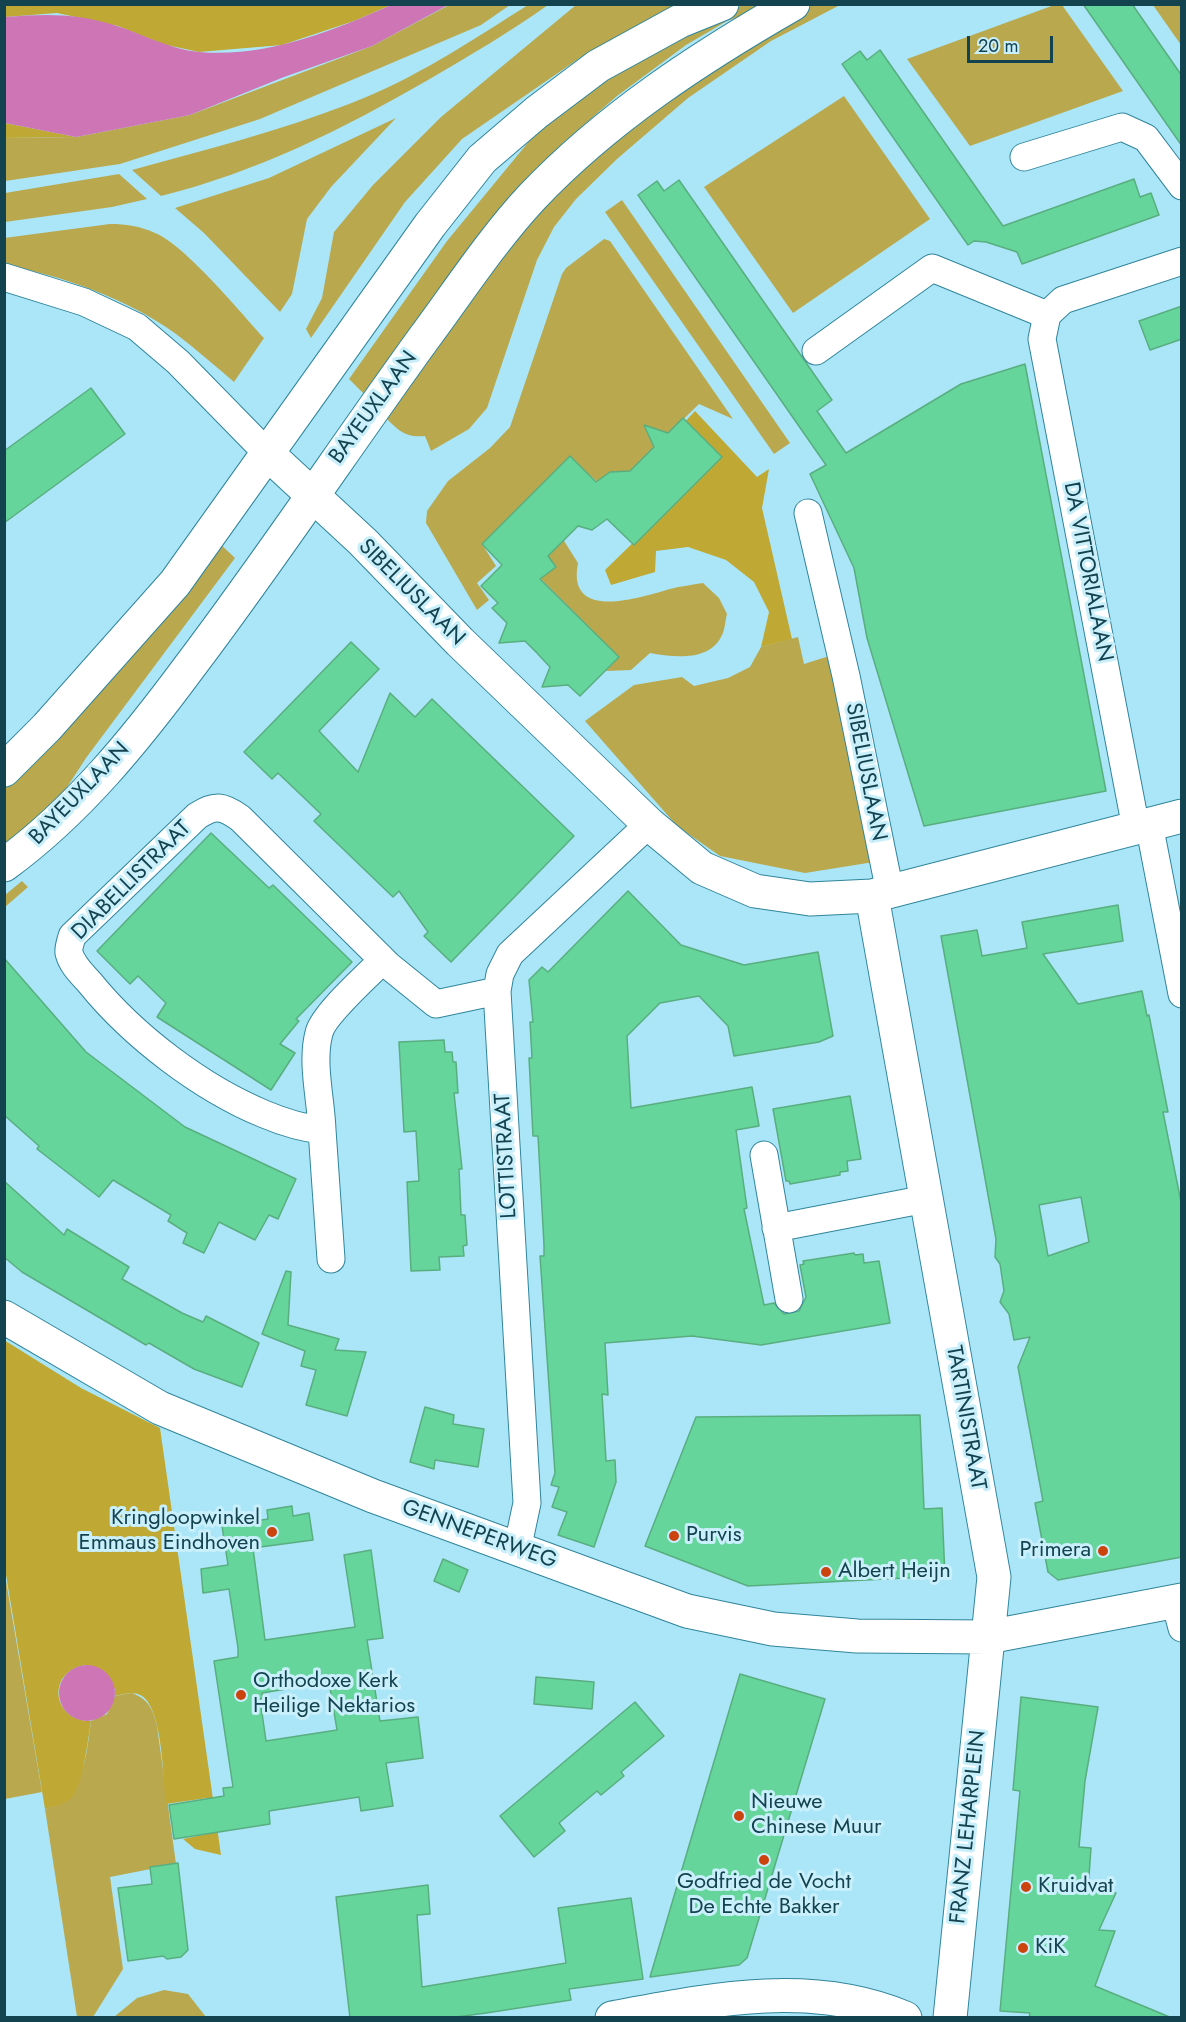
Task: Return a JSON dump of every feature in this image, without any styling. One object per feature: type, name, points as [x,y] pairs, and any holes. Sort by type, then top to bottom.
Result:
[{"type":"street","points":[[4,770],[47,727],[175,583],[430,225],[482,159],[537,112],[598,66],[680,21],[722,4]]},
{"type":"street","name":"BAYEUXLAAN","points":[[4,865],[66,813],[147,723],[476,267],[530,200],[574,154],[627,111],[693,66],[793,4]]},
{"type":"street","points":[[1024,158],[1122,127],[1146,138],[1182,186]]},
{"type":"street","points":[[816,351],[932,268],[1047,315],[1063,300],[1182,261]]},
{"type":"street","points":[[4,277],[84,302],[136,327],[171,355],[268,454]]},
{"type":"street","name":"DA VITTORIALAAN","points":[[1047,315],[1042,339],[1142,826],[1180,979]]},
{"type":"street","name":"SIBELIUSLAAN","points":[[268,454],[563,726],[649,824],[702,868],[755,891],[810,899],[881,894],[1182,816]]},
{"type":"street","name":"SIBELIUSLAAN","points":[[808,513],[846,676],[881,894]]},
{"type":"street","name":"DIABELLISTRAAT","points":[[322,1130],[303,1128],[263,1114],[197,1077],[132,1029],[109,1007],[74,964],[68,951],[72,936],[197,816],[210,807],[218,807],[225,808],[240,818],[383,960],[436,1004],[497,999]]},
{"type":"street","name":"LOTTISTRAAT","points":[[517,1550],[527,1503],[497,999],[500,974],[510,954],[649,824]]},
{"type":"street","name":"TARTINISTRAAT","points":[[881,894],[926,1199],[994,1577],[988,1637]]},
{"type":"street","points":[[331,1259],[316,1053],[319,1031],[333,1011],[383,960]]},
{"type":"street","points":[[764,1155],[789,1299]]},
{"type":"street","points":[[777,1228],[926,1199]]},
{"type":"street","name":"GENNEPERWEG","points":[[4,1317],[160,1408],[373,1496],[687,1611],[773,1629],[857,1636],[988,1637],[1179,1610]]},
{"type":"street","name":"FRANZ LEHARPLEIN","points":[[950,2018],[988,1637]]},
{"type":"street","points":[[612,2018],[715,1999],[782,1995],[862,2003],[905,2018]]},
{"type":"shaded area","points":[[5,4],[391,5],[354,21],[282,45],[199,52],[162,44],[118,26],[57,13],[5,17]]},
{"type":"shaded area","points":[[1057,4],[1062,5],[1123,91],[970,146],[907,59]]},
{"type":"shaded area","points":[[391,5],[448,5],[372,46],[284,77],[190,115],[76,137],[5,123],[5,17],[48,15],[88,19],[117,26],[177,48],[224,53],[273,47],[298,40],[346,24]]},
{"type":"shaded area","points":[[449,5],[510,5],[481,25],[260,119],[120,164],[5,181],[5,138],[76,137],[190,115],[372,46]]},
{"type":"shaded area","points":[[528,5],[548,5],[489,44],[396,98],[331,132],[265,162],[161,196],[132,170],[323,114],[373,94],[441,59]]},
{"type":"shaded area","points":[[576,5],[687,5],[649,20],[587,53],[462,139],[405,202],[311,338],[306,329],[322,298],[334,232],[373,185],[441,117]]},
{"type":"shaded area","points":[[743,5],[771,5],[727,21],[686,45],[617,96],[564,142],[511,199],[365,395],[349,379],[447,241],[549,117],[605,78],[682,33]]},
{"type":"shaded area","points":[[804,5],[840,5],[771,41],[688,98],[617,159],[576,199],[554,227],[537,260],[487,408],[469,429],[431,451],[425,436],[406,434],[383,415],[492,262],[584,160]]},
{"type":"shaded area","points":[[1153,5],[1181,5],[1181,45]]},
{"type":"shaded area","points":[[844,96],[930,219],[793,313],[704,187]]},
{"type":"shaded area","points":[[396,118],[331,187],[307,219],[292,294],[280,312],[204,233],[175,208],[269,178]]},
{"type":"shaded area","points":[[5,123],[76,137],[5,138]]},
{"type":"shaded area","points":[[119,174],[147,199],[112,207],[5,222],[5,193]]},
{"type":"shaded area","points":[[622,200],[790,443],[774,454],[605,212]]},
{"type":"shaded area","points":[[110,224],[138,227],[167,240],[212,280],[264,338],[234,382],[176,334],[137,310],[72,282],[5,265],[4,238]]},
{"type":"shaded area","points":[[604,239],[610,241],[733,419],[699,404],[609,492],[569,457],[482,544],[496,566],[477,583],[489,600],[477,610],[426,523],[427,511],[448,481],[490,448],[510,427],[562,274],[566,268]]},
{"type":"shaded area","points":[[695,411],[757,477],[769,469],[762,508],[792,639],[761,647],[769,612],[754,582],[726,560],[688,547],[656,551],[655,572],[611,585],[605,570],[718,460],[679,428]]},
{"type":"shaded area","points":[[559,533],[578,563],[577,582],[583,594],[594,600],[625,600],[703,583],[719,598],[727,614],[721,637],[708,651],[699,654],[669,656],[650,653],[631,670],[606,671],[619,657],[528,566]]},
{"type":"shaded area","points":[[218,542],[235,558],[86,758],[62,795],[5,851],[5,786],[174,598]]},
{"type":"shaded area","points":[[798,637],[804,664],[826,657],[835,661],[874,862],[805,873],[720,856],[677,826],[585,721],[634,685],[682,677],[694,686],[728,678],[750,667],[761,647]]},
{"type":"shaded area","points":[[22,881],[28,887],[5,907],[5,895]]},
{"type":"shaded area","points":[[4,1340],[81,1388],[160,1428],[221,1855],[195,1849],[183,1839],[212,1833],[207,1798],[166,1804],[161,1746],[149,1704],[142,1696],[136,1694],[115,1696],[115,1689],[85,1665],[72,1669],[59,1686],[62,1705],[68,1713],[78,1719],[91,1721],[82,1774],[71,1798],[62,1804],[45,1809],[5,1569]]},
{"type":"shaded area","points":[[4,1569],[42,1792],[5,1799],[4,1799]]},
{"type":"shaded area","points":[[81,1665],[93,1665],[103,1669],[111,1677],[115,1693],[111,1709],[103,1717],[93,1721],[81,1721],[71,1717],[63,1709],[59,1699],[59,1687],[63,1677],[71,1669]]},
{"type":"shaded area","points":[[131,1693],[146,1701],[157,1726],[176,1864],[110,1877],[123,1969],[93,2017],[77,2017],[45,1809],[58,1804],[75,1786],[85,1762],[91,1721],[107,1714],[115,1696]]},
{"type":"shaded area","points":[[164,1990],[188,1994],[206,2017],[114,2017],[137,1998]]},
{"type":"building","points":[[1083,4],[1132,4],[1182,76],[1182,146]]},
{"type":"building","points":[[880,50],[1003,226],[1134,179],[1140,197],[1151,193],[1159,215],[1022,264],[1017,252],[986,242],[974,241],[968,245],[842,64],[860,51],[867,60]]},
{"type":"building","points":[[679,180],[832,400],[817,411],[846,453],[961,384],[1025,364],[1106,791],[924,826],[867,638],[854,568],[810,474],[826,465],[638,195],[657,181],[664,191]]},
{"type":"building","points":[[1182,306],[1182,339],[1150,350],[1139,321]]},
{"type":"building","points":[[91,388],[125,434],[4,523],[4,451]]},
{"type":"building","points":[[683,418],[722,457],[634,545],[607,519],[592,530],[578,526],[548,556],[556,567],[540,579],[619,657],[580,696],[568,685],[542,687],[550,667],[536,652],[525,641],[499,643],[507,623],[492,608],[498,603],[481,586],[502,565],[482,544],[570,456],[596,482],[610,472],[630,471],[654,447],[644,425],[668,433]]},
{"type":"building","points":[[351,642],[379,669],[319,731],[358,772],[390,693],[415,717],[432,699],[574,836],[451,962],[424,936],[428,932],[399,891],[393,897],[314,821],[321,814],[278,773],[272,779],[244,752]]},
{"type":"building","points":[[211,833],[269,888],[273,885],[352,962],[296,1019],[299,1021],[280,1044],[295,1053],[271,1090],[157,1017],[166,1003],[138,976],[130,984],[97,951]]},
{"type":"building","points":[[628,891],[681,945],[744,965],[818,952],[833,1036],[819,1042],[734,1056],[728,1026],[699,996],[660,1003],[627,1036],[631,1108],[752,1087],[759,1126],[736,1130],[747,1208],[744,1209],[764,1305],[774,1303],[784,1314],[799,1311],[806,1297],[800,1265],[804,1264],[803,1261],[854,1253],[855,1255],[863,1254],[864,1263],[879,1261],[890,1323],[761,1345],[692,1336],[605,1343],[608,1395],[602,1394],[606,1461],[615,1460],[616,1482],[594,1547],[558,1535],[567,1512],[552,1507],[559,1487],[551,1485],[555,1473],[540,1256],[544,1256],[544,1245],[538,1136],[533,1136],[529,1058],[532,1058],[530,1022],[533,1022],[529,980],[542,967],[548,972]]},
{"type":"building","points":[[1118,905],[1123,941],[1043,954],[1078,1004],[1142,991],[1147,1016],[1149,1015],[1168,1112],[1163,1112],[1182,1207],[1182,1557],[1058,1580],[1048,1572],[1035,1503],[1043,1501],[1018,1367],[1030,1337],[1014,1340],[1009,1314],[1000,1302],[1004,1291],[1000,1264],[995,1257],[996,1239],[941,936],[977,930],[982,956],[1027,948],[1022,922]],"holes":[[[1081,1197],[1089,1242],[1048,1256],[1039,1205]]]},
{"type":"building","points":[[4,958],[86,1052],[185,1127],[296,1179],[278,1219],[269,1215],[255,1240],[219,1222],[204,1253],[183,1243],[187,1233],[168,1221],[171,1215],[113,1180],[99,1197],[37,1149],[39,1146],[4,1115]]},
{"type":"building","points":[[444,1040],[445,1052],[452,1052],[453,1062],[456,1062],[458,1093],[454,1093],[462,1169],[459,1169],[461,1215],[465,1215],[467,1245],[463,1246],[464,1256],[439,1257],[440,1270],[411,1271],[407,1182],[419,1181],[416,1131],[404,1132],[399,1042]]},
{"type":"building","points":[[850,1096],[861,1159],[847,1161],[848,1171],[840,1172],[840,1175],[790,1184],[786,1181],[773,1109]]},
{"type":"building","points":[[4,1181],[64,1235],[67,1229],[129,1267],[122,1279],[182,1313],[203,1322],[206,1316],[259,1343],[242,1387],[194,1369],[149,1343],[146,1345],[22,1272],[4,1257]]},
{"type":"building","points":[[286,1271],[291,1272],[288,1325],[339,1339],[335,1350],[366,1352],[347,1416],[306,1405],[316,1370],[301,1366],[305,1351],[262,1334]]},
{"type":"building","points":[[425,1407],[454,1415],[453,1424],[484,1429],[478,1467],[435,1460],[434,1469],[410,1462]]},
{"type":"building","points":[[920,1415],[924,1509],[942,1508],[945,1576],[748,1586],[645,1546],[696,1417]]},
{"type":"building","name":"Orthodoxe Kerk Heilige Nektarios","points":[[292,1506],[293,1516],[309,1513],[313,1540],[253,1548],[265,1640],[355,1627],[344,1555],[371,1550],[383,1638],[367,1640],[380,1721],[418,1717],[423,1758],[386,1763],[393,1806],[361,1811],[359,1797],[269,1811],[270,1824],[174,1839],[169,1805],[224,1796],[223,1788],[233,1787],[214,1661],[238,1657],[238,1648],[229,1589],[203,1593],[201,1569],[228,1565],[222,1526],[268,1519],[267,1510]],"holes":[[[329,1682],[337,1730],[266,1741],[260,1699],[263,1698],[262,1693]]]},
{"type":"building","points":[[443,1559],[468,1570],[459,1592],[434,1581]]},
{"type":"building","points":[[740,1674],[825,1699],[747,1958],[739,1965],[650,1977]]},
{"type":"building","points":[[536,1677],[594,1682],[592,1709],[534,1704]]},
{"type":"building","points":[[1021,1697],[1098,1707],[1085,1781],[1079,1847],[1091,1848],[1088,1890],[1116,1893],[1099,1930],[1115,1931],[1095,1986],[1172,2018],[1029,2018],[1030,2013],[1000,2011],[1020,1791],[1013,1790]]},
{"type":"building","points":[[635,1702],[664,1736],[621,1772],[624,1776],[601,1795],[597,1791],[559,1823],[565,1831],[534,1857],[500,1816]]},
{"type":"building","points":[[178,1863],[188,1950],[181,1957],[167,1959],[163,1956],[128,1961],[118,1888],[152,1884],[150,1867]]},
{"type":"building","points":[[428,1885],[430,1914],[417,1915],[422,1987],[566,1963],[558,1908],[631,1898],[643,1979],[569,1989],[571,2000],[449,2018],[350,2018],[336,1897]]},
{"type":"place","name":"Kringloopwinkel Emmaus Eindhoven","points":[[272,1532]]},
{"type":"place","name":"Purvis","points":[[674,1536]]},
{"type":"place","name":"Primera","points":[[1103,1551]]},
{"type":"place","name":"Albert Heijn","points":[[826,1572]]},
{"type":"place","name":"Orthodoxe Kerk Heilige Nektarios","points":[[241,1695]]},
{"type":"place","name":"Nieuwe Chinese Muur","points":[[739,1816]]},
{"type":"place","name":"Godfried de Vocht De Echte Bakker","points":[[764,1860]]},
{"type":"place","name":"Kruidvat","points":[[1026,1887]]},
{"type":"place","name":"KiK","points":[[1023,1948]]}]
